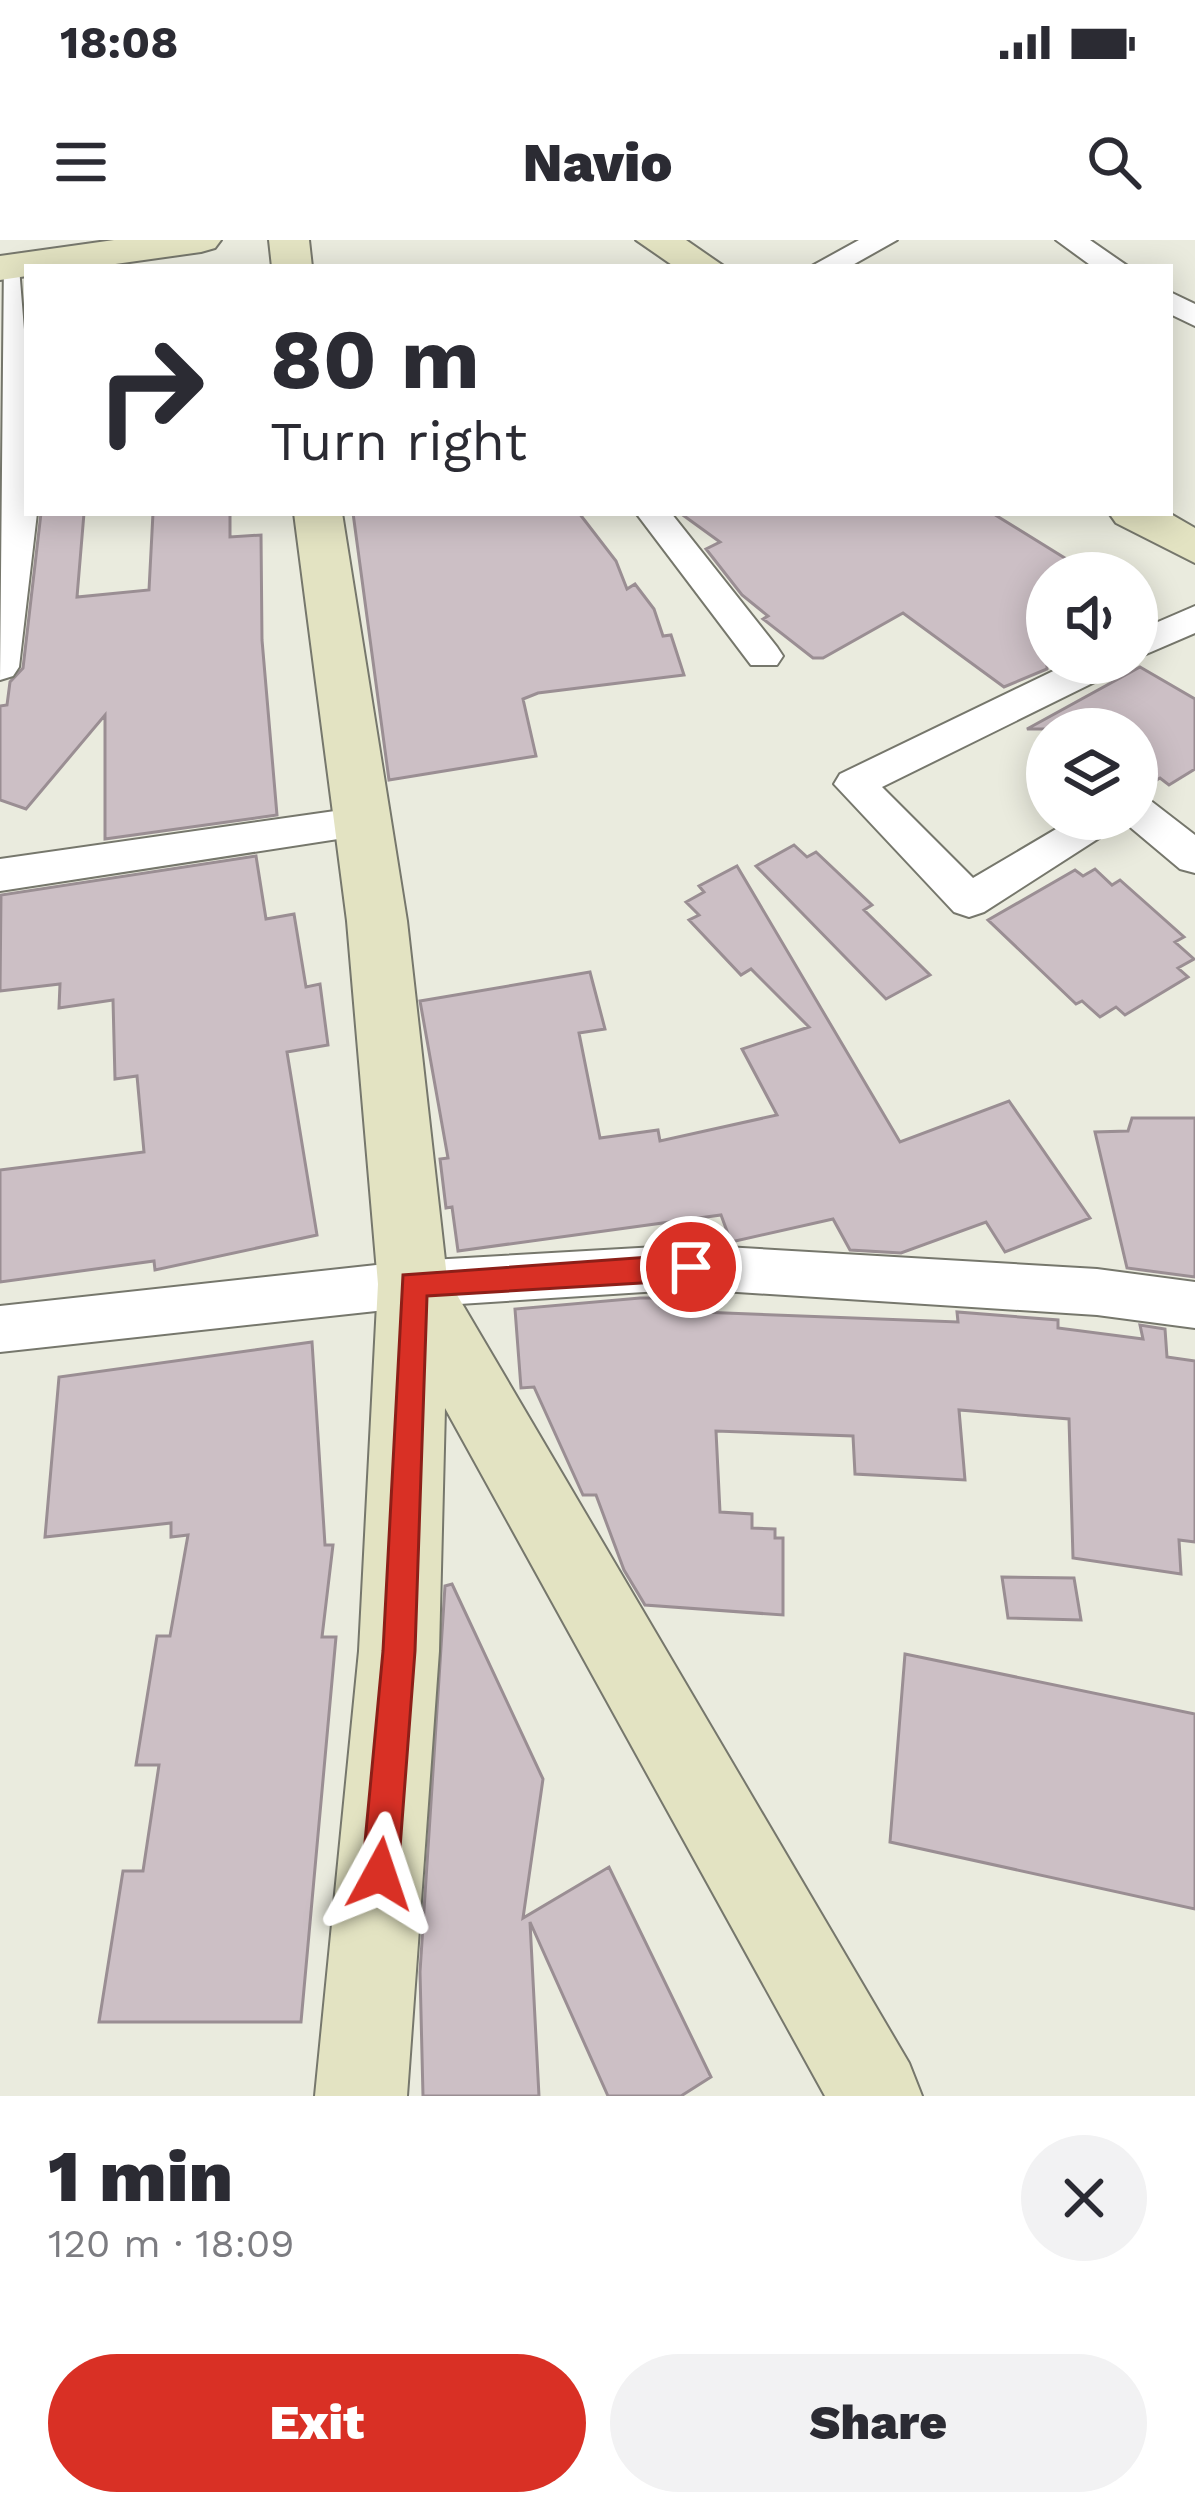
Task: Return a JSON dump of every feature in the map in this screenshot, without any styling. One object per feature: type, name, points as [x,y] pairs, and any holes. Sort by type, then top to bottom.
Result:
[{"type":"main road","points":[[24,264],[201,240]]},
{"type":"main road","points":[[656,240],[700,264]]},
{"type":"main road","points":[[317,516],[363,822],[413,1284],[399,1651],[362,2096]]},
{"type":"main road","points":[[1138,516],[1195,548]]},
{"type":"main road","points":[[413,1284],[876,2096]]},
{"type":"street","points":[[831,264],[883,240]]},
{"type":"street","points":[[1070,240],[1109,264]]},
{"type":"street","points":[[0,667],[21,502],[22,447],[2,267]]},
{"type":"street","points":[[654,516],[764,656]]},
{"type":"street","points":[[1158,636],[1195,618]]},
{"type":"street","points":[[1059,684],[854,784],[969,901],[1070,840]]},
{"type":"street","points":[[0,874],[363,822]]},
{"type":"street","points":[[1158,828],[1195,858]]},
{"type":"street","points":[[0,1329],[413,1284],[691,1267],[1097,1292],[1195,1305]]},
{"type":"building","points":[[41,516],[84,516],[77,597],[149,590],[153,516],[230,516],[230,537],[261,535],[262,640],[277,815],[105,839],[105,715],[26,809],[0,800],[0,706],[7,705],[10,682],[23,668]]},
{"type":"building","points":[[353,516],[581,516],[616,561],[627,589],[635,584],[654,609],[663,636],[671,635],[684,675],[538,693],[523,699],[536,756],[389,780]]},
{"type":"building","points":[[684,516],[997,516],[1055,552],[1026,552],[1026,678],[1004,687],[903,613],[823,658],[813,658],[763,619],[768,616],[742,595],[706,549],[720,542]]},
{"type":"building","points":[[1158,677],[1195,699],[1195,769],[1169,785],[1158,779],[1158,708],[1065,708],[1109,684],[1158,684]]},
{"type":"building","points":[[794,845],[807,857],[816,852],[872,905],[864,910],[930,975],[886,999],[756,866]]},
{"type":"building","points":[[256,856],[266,919],[294,914],[306,987],[320,984],[328,1045],[287,1052],[317,1235],[155,1270],[154,1261],[0,1282],[0,1170],[144,1152],[137,1076],[115,1079],[113,1000],[59,1008],[60,984],[0,991],[1,895]]},
{"type":"building","points":[[737,866],[900,1142],[1009,1101],[1090,1218],[1005,1252],[986,1222],[901,1253],[850,1250],[833,1219],[731,1242],[721,1215],[458,1251],[452,1207],[446,1208],[440,1159],[448,1158],[420,1001],[590,972],[605,1029],[579,1033],[600,1138],[658,1130],[660,1141],[777,1115],[742,1049],[809,1027],[751,969],[741,975],[689,920],[699,915],[686,902],[704,892],[699,886]]},
{"type":"building","points":[[1095,869],[1112,885],[1120,880],[1184,937],[1175,942],[1194,959],[1178,968],[1188,977],[1125,1015],[1116,1007],[1100,1017],[1082,1001],[1076,1004],[988,920],[1075,870],[1083,876]]},
{"type":"building","points":[[1132,1118],[1195,1118],[1195,1277],[1127,1268],[1095,1132],[1128,1131]]},
{"type":"building","points":[[659,1298],[660,1306],[675,1306],[675,1311],[958,1322],[957,1312],[1058,1320],[1058,1328],[1143,1339],[1140,1325],[1165,1329],[1167,1357],[1195,1361],[1195,1542],[1179,1540],[1181,1574],[1073,1558],[1069,1419],[959,1410],[965,1480],[855,1474],[853,1436],[716,1431],[720,1512],[752,1514],[752,1528],[775,1529],[775,1538],[783,1538],[783,1615],[645,1605],[624,1570],[596,1495],[583,1495],[534,1387],[521,1388],[515,1309]]},
{"type":"building","points":[[312,1342],[325,1545],[333,1545],[322,1637],[336,1637],[301,2022],[99,2022],[123,1871],[143,1871],[159,1765],[136,1765],[157,1636],[170,1636],[188,1535],[171,1537],[171,1523],[45,1537],[59,1377]]},
{"type":"building","points":[[1002,1577],[1074,1578],[1081,1620],[1008,1618]]},
{"type":"building","points":[[452,1584],[543,1779],[523,1918],[609,1867],[711,2077],[681,2096],[608,2096],[530,1922],[539,2096],[423,2096],[420,1972],[445,1586]]},
{"type":"building","points":[[905,1654],[1195,1714],[1195,1909],[890,1842]]},
{"type":"route","points":[[380,1874],[399,1651],[413,1284],[691,1267]]}]
